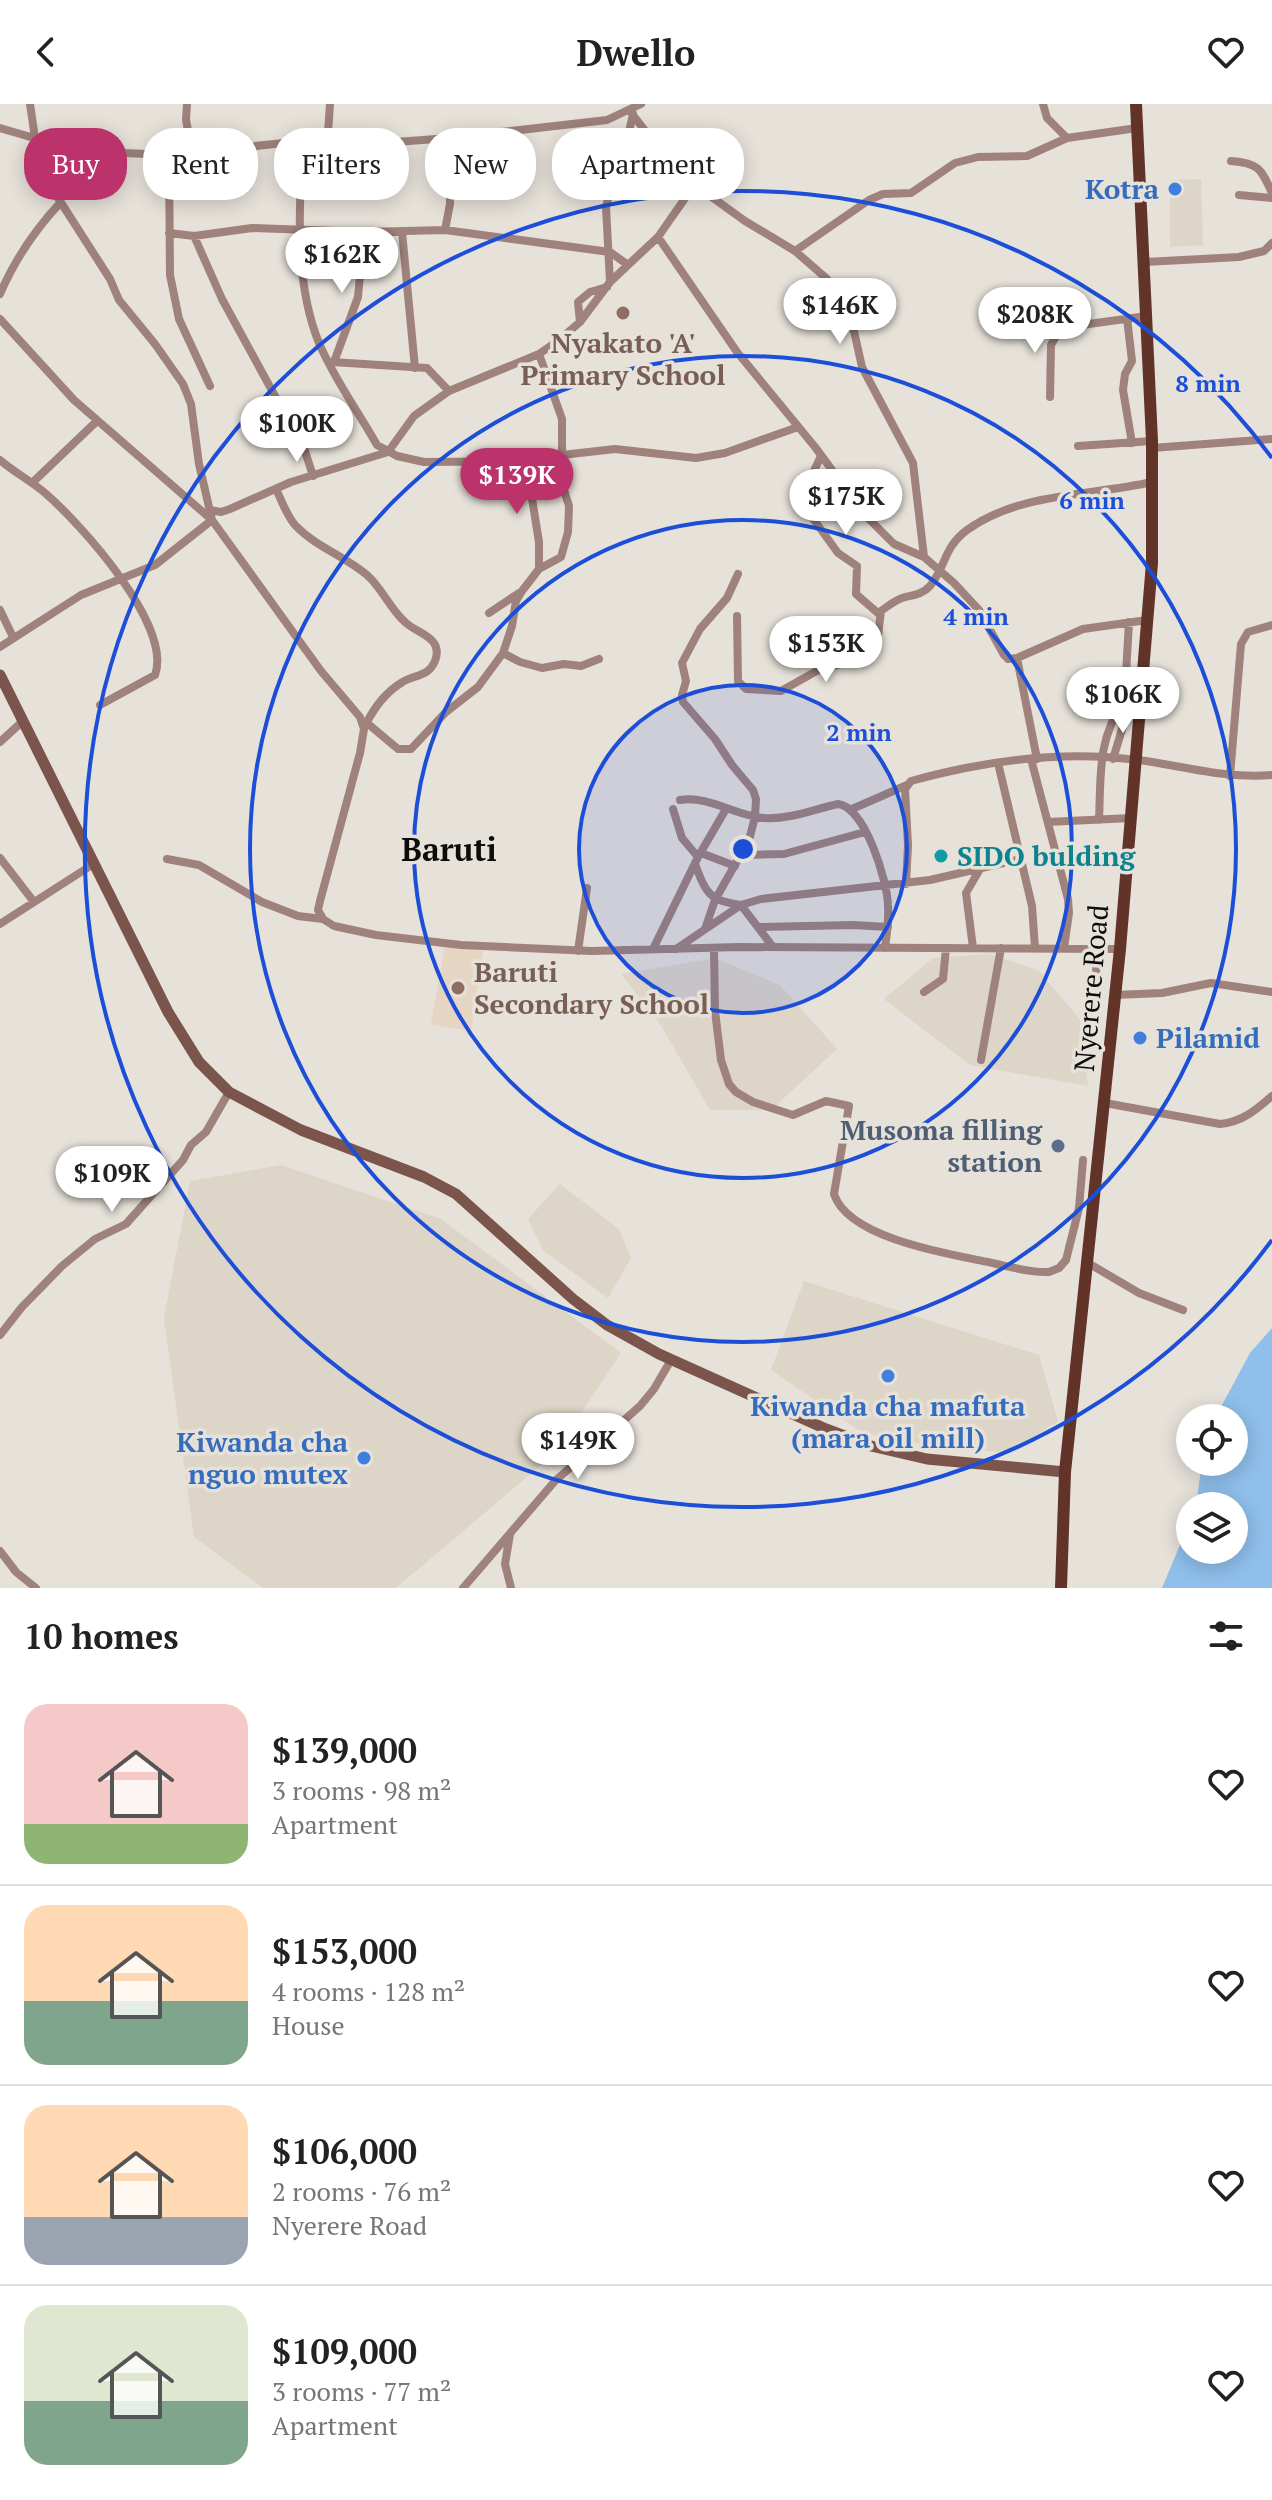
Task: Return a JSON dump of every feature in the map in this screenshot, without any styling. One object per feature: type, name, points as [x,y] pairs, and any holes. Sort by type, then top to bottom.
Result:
[{"type":"main road","name":"Nyerere Road","points":[[1061,1588],[1065,1472],[1120,949],[1152,563],[1152,444],[1136,104]]},
{"type":"street","points":[[30,104],[34,128]]},
{"type":"street","points":[[187,104],[188,128]]},
{"type":"street","points":[[328,128],[330,104]]},
{"type":"street","points":[[1043,104],[1047,118],[1067,138]]},
{"type":"street","points":[[536,128],[607,120],[637,107]]},
{"type":"street","points":[[637,107],[650,128]]},
{"type":"street","points":[[608,284],[610,252],[606,207],[637,107]]},
{"type":"street","points":[[0,128],[24,135]]},
{"type":"street","points":[[795,251],[869,200],[883,194],[911,193],[951,164],[978,157],[1027,156],[1067,138],[1137,128]]},
{"type":"street","points":[[1231,161],[1252,163],[1258,167],[1272,196],[1239,195]]},
{"type":"street","points":[[58,200],[110,279],[119,300],[183,384],[191,404],[199,464],[212,520]]},
{"type":"street","points":[[169,200],[170,275],[179,319],[210,386]]},
{"type":"street","points":[[300,200],[298,229],[318,341],[377,445],[388,452],[424,462],[526,461],[615,449],[664,456],[707,457],[798,427]]},
{"type":"street","points":[[445,230],[450,200]]},
{"type":"street","points":[[210,510],[221,512],[276,489],[388,452],[414,416],[449,391],[539,354],[580,322],[608,284],[658,237],[684,200]]},
{"type":"street","points":[[716,200],[795,251],[826,278],[843,301],[852,322],[862,367],[913,463],[924,557]]},
{"type":"street","points":[[0,294],[21,251],[60,203]]},
{"type":"street","points":[[169,233],[194,236],[252,228],[364,232],[445,230],[610,252],[628,265]]},
{"type":"street","points":[[331,362],[358,297],[364,232]]},
{"type":"street","points":[[402,232],[415,368]]},
{"type":"street","points":[[194,236],[222,299],[305,451],[313,476]]},
{"type":"street","points":[[658,237],[737,352],[866,516],[888,540],[924,557],[939,568],[979,610],[1008,659],[1017,658],[1083,629],[1147,620]]},
{"type":"street","points":[[1145,262],[1239,257],[1264,251],[1272,243]]},
{"type":"street","points":[[580,322],[578,302],[590,292],[608,284]]},
{"type":"street","points":[[1001,326],[1033,322],[1061,327],[1147,316]]},
{"type":"street","points":[[1127,318],[1132,361],[1125,374],[1123,390],[1132,443]]},
{"type":"street","points":[[0,319],[74,400],[212,520],[284,622],[365,726],[398,749],[411,749],[446,712],[473,693],[503,653],[516,601],[522,591],[539,569],[561,557],[568,532],[569,506],[558,457],[562,419],[539,354]]},
{"type":"street","points":[[1050,397],[1051,345],[1061,327]]},
{"type":"street","points":[[331,362],[431,371],[449,391]]},
{"type":"street","points":[[32,483],[97,421]]},
{"type":"street","points":[[1078,446],[1270,440]]},
{"type":"street","points":[[821,456],[811,477],[806,500],[809,513],[838,553],[857,566],[856,594],[879,614]]},
{"type":"street","points":[[0,460],[53,501],[122,577],[157,646],[155,675],[100,705]]},
{"type":"street","points":[[526,461],[539,542],[539,569]]},
{"type":"street","points":[[737,616],[738,681],[746,689],[784,689],[822,668],[869,656],[877,644],[879,614],[898,600],[925,591],[953,543],[965,532],[993,516],[1070,494],[1127,489],[1152,482]]},
{"type":"street","points":[[276,489],[295,526],[370,578],[407,625],[428,635],[434,643],[437,658],[422,675],[399,683],[380,701],[365,726],[318,910],[323,919]]},
{"type":"street","points":[[0,647],[81,595],[161,561],[212,520]]},
{"type":"street","points":[[705,929],[715,900],[743,855],[755,817],[753,790],[683,702],[686,681],[682,663],[700,629],[727,598],[738,574]]},
{"type":"street","points":[[489,613],[522,591]]},
{"type":"street","points":[[0,610],[13,637]]},
{"type":"street","points":[[1113,759],[1120,739],[1129,622]]},
{"type":"street","points":[[1230,776],[1241,644],[1248,632],[1272,625]]},
{"type":"street","points":[[503,653],[542,668],[564,664],[581,666],[599,659]]},
{"type":"street","points":[[1017,658],[1034,759],[1068,899],[1064,948]]},
{"type":"street","points":[[0,675],[168,1012],[199,1062],[229,1092],[301,1130],[424,1177],[456,1194],[573,1299],[607,1325],[671,1360],[871,1446],[927,1459],[1065,1472]]},
{"type":"street","points":[[1099,820],[1101,758],[1110,724],[1124,702]]},
{"type":"street","points":[[0,742],[23,721]]},
{"type":"street","points":[[852,809],[925,778],[1034,759],[1136,759],[1230,776],[1272,775]]},
{"type":"street","points":[[998,763],[1032,906],[1035,948]]},
{"type":"street","points":[[906,884],[907,785]]},
{"type":"street","points":[[680,800],[694,798],[755,817],[783,817],[838,804],[852,809],[865,832],[886,886],[888,927],[885,948]]},
{"type":"street","points":[[673,809],[682,838],[698,858],[707,893],[715,900],[741,905],[792,895],[906,884],[1021,859]]},
{"type":"street","points":[[653,949],[726,809]]},
{"type":"street","points":[[1048,822],[1131,818]]},
{"type":"street","points":[[743,855],[784,854],[865,832]]},
{"type":"street","points":[[0,858],[34,902]]},
{"type":"street","points":[[698,858],[735,866]]},
{"type":"street","points":[[167,859],[199,865],[274,908],[298,916],[323,919],[334,926],[376,935],[485,947],[578,951],[773,947],[1120,949]]},
{"type":"street","points":[[0,924],[95,863]]},
{"type":"street","points":[[973,948],[966,893],[970,881],[981,868]]},
{"type":"street","points":[[578,951],[587,888]]},
{"type":"street","points":[[741,905],[773,947]]},
{"type":"street","points":[[676,949],[741,905]]},
{"type":"street","points":[[759,927],[888,927]]},
{"type":"street","points":[[924,992],[943,979],[946,948]]},
{"type":"street","points":[[981,1060],[1001,948]]},
{"type":"street","points":[[714,949],[715,1011],[721,1060],[729,1084],[736,1092],[762,1106],[793,1115],[831,1100],[849,1106],[834,1194],[837,1204],[855,1220],[886,1236],[924,1248],[1020,1269],[1049,1272],[1063,1265],[1068,1254],[1079,1208],[1083,1160]]},
{"type":"street","points":[[1094,1030],[1097,949]]},
{"type":"street","points":[[1115,995],[1162,993],[1211,983],[1272,992]]},
{"type":"street","points":[[0,1335],[62,1266],[95,1239],[126,1224],[183,1160],[191,1145],[206,1132],[229,1092]]},
{"type":"street","points":[[1105,1103],[1220,1124],[1246,1117],[1272,1096]]},
{"type":"street","points":[[1088,1263],[1139,1293],[1183,1310]]},
{"type":"street","points":[[463,1588],[555,1481],[640,1406],[671,1360]]},
{"type":"street","points":[[510,1533],[505,1564],[511,1588]]},
{"type":"street","points":[[0,1551],[16,1572],[36,1588]]},
{"type":"shaded area","points":[[1201,179],[1203,245],[1170,247],[1170,180]]},
{"type":"shaded area","name":"Baruti Secondary School","points":[[445,945],[483,951],[471,1031],[431,1024]]},
{"type":"shaded area","points":[[989,954],[1038,970],[1080,1019],[1088,1086],[970,1065],[884,999],[933,958]]},
{"type":"shaded area","points":[[715,958],[780,985],[837,1049],[771,1110],[710,1110],[660,1024],[621,974]]},
{"type":"shaded area","points":[[281,1165],[441,1219],[621,1353],[553,1455],[396,1588],[263,1588],[194,1537],[164,1318],[190,1181]]},
{"type":"shaded area","points":[[560,1184],[619,1229],[631,1258],[608,1298],[543,1250],[528,1219]]},
{"type":"shaded area","points":[[804,1281],[1039,1355],[1058,1421],[1010,1453],[928,1445],[877,1436],[857,1429],[771,1370]]},
{"type":"water","points":[[1272,1328],[1272,1588],[1162,1588],[1176,1554],[1176,1564],[1248,1564],[1248,1492],[1198,1492],[1200,1476],[1248,1476],[1248,1404],[1223,1404],[1250,1353]]},
{"type":"place","name":"Kotra","points":[[1175,189]]},
{"type":"place","name":"Nyakato 'A' Primary School","points":[[623,313]]},
{"type":"place","name":"SIDO bulding","points":[[941,856]]},
{"type":"place","name":"Baruti Secondary School","points":[[458,988]]},
{"type":"place","name":"Pilamid","points":[[1140,1038]]},
{"type":"place","name":"Musoma filling station","points":[[1058,1146]]},
{"type":"place","name":"Kiwanda cha mafuta (mara oil mill)","points":[[888,1376]]},
{"type":"place","name":"Kiwanda cha nguo mutex","points":[[364,1458]]},
{"type":"district","name":"Baruti","points":[[449,850]]}]
